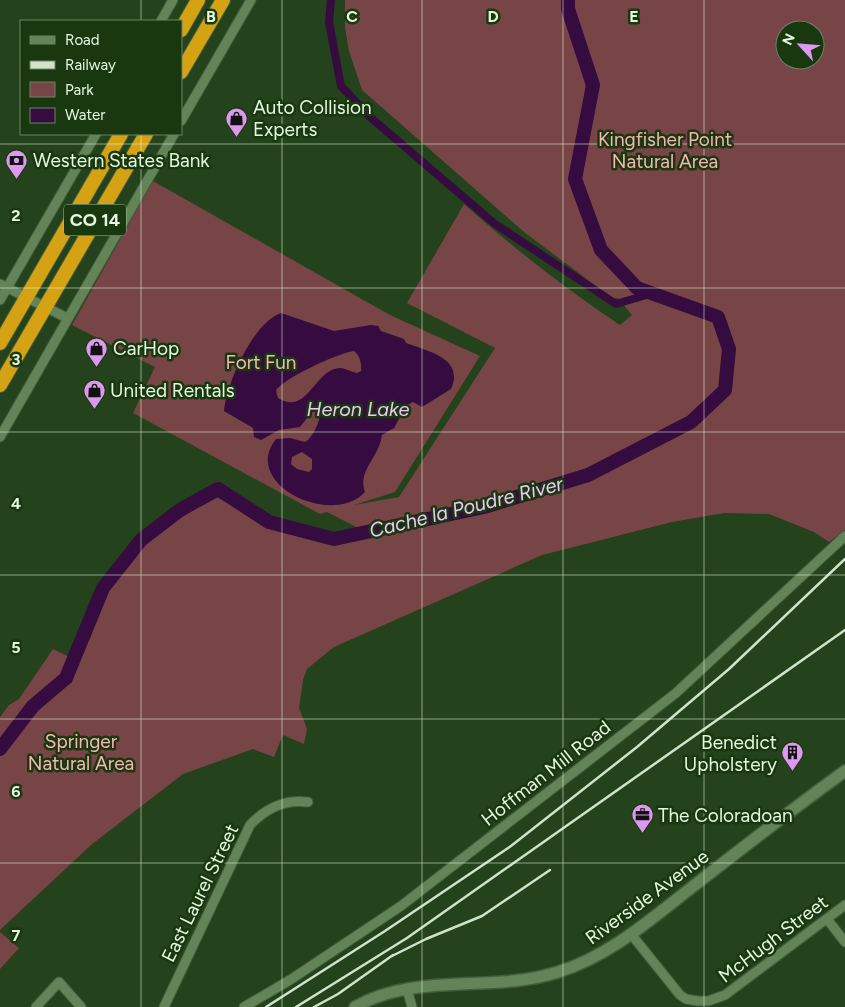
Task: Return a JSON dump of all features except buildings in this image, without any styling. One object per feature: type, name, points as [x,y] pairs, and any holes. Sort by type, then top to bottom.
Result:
[{"type":"highway","points":[[182,28],[198,0]]},
{"type":"highway","points":[[182,70],[223,0]]},
{"type":"highway","name":"CO 14","points":[[0,343],[120,135]]},
{"type":"highway","name":"CO 14","points":[[0,385],[145,135]]},
{"type":"main road","name":"Riverside Avenue","points":[[355,1007],[373,998],[407,990],[504,983],[541,977],[590,960],[631,934],[845,771]]},
{"type":"street","points":[[162,20],[173,0]]},
{"type":"street","points":[[182,119],[251,0]]},
{"type":"street","points":[[0,300],[4,286],[95,135]]},
{"type":"street","points":[[0,437],[173,135]]},
{"type":"street","points":[[4,286],[67,318]]},
{"type":"street","name":"Hoffman Mill Road","points":[[244,1007],[320,961],[402,906],[676,693],[845,536]]},
{"type":"street","name":"East Laurel Street","points":[[164,1007],[250,825],[271,808],[294,802],[308,802]]},
{"type":"street","name":"McHugh Street","points":[[631,934],[684,1003],[708,1001],[734,990],[845,905]]},
{"type":"street","points":[[827,919],[845,942]]},
{"type":"street","points":[[36,1007],[59,982],[81,1007]]},
{"type":"street","points":[[407,990],[412,1007]]},
{"type":"green space","name":"Kingfisher Point Natural Area","points":[[345,0],[845,0],[845,530],[829,542],[814,532],[769,514],[724,513],[672,522],[542,555],[334,647],[307,669],[303,680],[299,708],[307,729],[304,744],[283,735],[274,757],[253,749],[183,774],[91,845],[0,930],[0,717],[9,705],[19,699],[53,649],[74,659],[103,588],[141,540],[180,510],[218,489],[269,522],[334,539],[366,532],[327,512],[320,514],[133,413],[155,367],[72,325],[153,181],[390,315],[480,356],[395,492],[354,505],[399,497],[495,348],[407,303],[464,204],[540,267],[620,325],[632,315],[618,298],[612,298],[524,232],[362,90],[349,51],[345,28]]},
{"type":"green space","points":[[0,932],[19,948],[0,969]]},
{"type":"water","name":"Heron Lake","points":[[281,313],[334,331],[371,325],[378,326],[381,331],[404,339],[406,343],[442,357],[453,370],[454,378],[451,389],[422,407],[413,402],[407,405],[394,428],[382,435],[377,451],[364,477],[365,492],[350,502],[332,505],[313,503],[295,496],[280,485],[270,471],[268,456],[276,439],[290,438],[305,442],[308,440],[320,417],[319,408],[315,408],[300,427],[279,430],[261,440],[254,437],[253,428],[224,411],[230,385],[243,355],[261,328]],"holes":[[[354,351],[360,360],[361,371],[357,373],[341,368],[332,370],[324,375],[304,397],[297,401],[288,402],[278,398],[276,391],[280,386],[299,373]],[[302,452],[312,459],[312,469],[309,472],[297,469],[291,464],[292,457]]]},
{"type":"waterway","points":[[331,0],[329,22],[341,86],[370,117],[495,224],[616,304],[653,293]]},
{"type":"waterway","name":"Cache la Poudre River","points":[[0,749],[33,706],[66,678],[103,588],[141,540],[180,510],[218,489],[269,522],[334,539],[484,507],[588,475],[691,422],[725,390],[729,349],[718,317],[637,288],[601,250],[575,179],[593,85],[568,9],[568,0]]},
{"type":"railway","points":[[266,1007],[385,931],[511,846],[637,747],[729,669],[845,559]]},
{"type":"railway","points":[[296,1007],[407,938],[845,630]]},
{"type":"railway","points":[[392,956],[426,939],[482,916],[550,870]]},
{"type":"railway","points":[[314,1007],[338,994],[393,955]]},
{"type":"place","name":"Auto Collision Experts","points":[[237,137]]},
{"type":"place","name":"Western States Bank","points":[[17,179]]},
{"type":"place","name":"CarHop","points":[[97,367]]},
{"type":"place","name":"United Rentals","points":[[94,409]]},
{"type":"place","name":"Benedict Upholstery","points":[[793,772]]},
{"type":"place","name":"The Coloradoan","points":[[642,834]]},
{"type":"park label","name":"Fort Fun","points":[[261,362]]},
{"type":"park label","name":"Springer Natural Area","points":[[81,752]]}]
